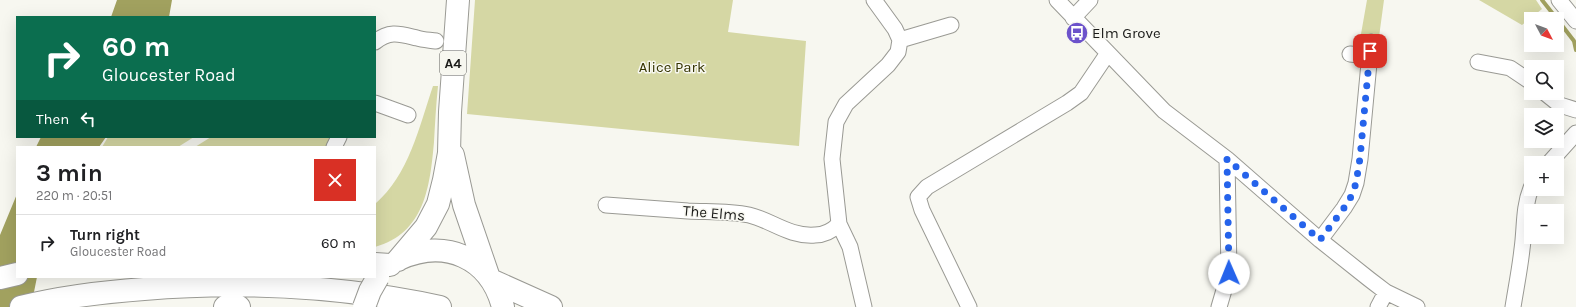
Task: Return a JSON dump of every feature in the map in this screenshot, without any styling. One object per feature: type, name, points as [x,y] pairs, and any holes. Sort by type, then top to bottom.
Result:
[{"type":"highway","name":"A4","points":[[364,307],[370,291],[385,266],[426,227],[438,204],[449,153],[450,112],[458,0]]},
{"type":"highway","name":"A4","points":[[450,138],[464,205],[491,278],[500,295],[503,307]]},
{"type":"highway","name":"A4","points":[[385,266],[411,254],[439,250],[466,258],[478,266],[491,278]]},
{"type":"highway","points":[[0,278],[16,274]]},
{"type":"highway","points":[[491,278],[551,307]]},
{"type":"highway","points":[[21,307],[36,303],[112,292],[195,286],[287,286],[394,297],[440,307]]},
{"type":"highway","points":[[225,307],[239,307]]},
{"type":"street","points":[[864,307],[850,247],[839,224],[832,159],[836,122],[846,104],[888,65],[898,52],[900,40],[895,29],[874,0]]},
{"type":"street","points":[[1057,0],[1164,111],[1227,159],[1320,240],[1386,292],[1417,307]]},
{"type":"street","points":[[1073,18],[1090,0]]},
{"type":"street","points":[[1559,0],[1576,21]]},
{"type":"street","points":[[900,40],[951,25]]},
{"type":"street","points":[[436,41],[449,36],[455,31]]},
{"type":"street","points":[[376,41],[384,35],[401,34],[418,39],[436,41],[454,56]]},
{"type":"street","points":[[1320,240],[1344,208],[1352,195],[1356,183],[1360,158],[1370,49],[1350,54]]},
{"type":"street","points":[[970,307],[922,210],[918,197],[927,188],[1081,93],[1108,53]]},
{"type":"street","points":[[1478,62],[1510,68],[1524,77]]},
{"type":"street","points":[[1554,100],[1560,105],[1576,110]]},
{"type":"street","points":[[376,103],[408,115]]},
{"type":"street","points":[[1555,156],[1576,133]]},
{"type":"street","points":[[1219,307],[1229,273],[1227,159]]},
{"type":"street","points":[[1513,307],[1522,248],[1527,196]]},
{"type":"street","name":"The Elms","points":[[606,205],[750,215],[785,230],[801,234],[815,235],[831,232],[839,224]]},
{"type":"street","points":[[1378,307],[1386,292]]},
{"type":"green space","name":"Alice Park","points":[[475,0],[733,0],[728,32],[806,41],[799,146],[467,114]]},
{"type":"green space","points":[[1367,0],[1384,0],[1379,37],[1361,34]]},
{"type":"green space","points":[[1479,0],[1536,0],[1542,9],[1538,12],[1524,12],[1524,23],[1522,25]]},
{"type":"green space","points":[[433,86],[438,86],[430,175],[422,206],[415,219],[405,231],[392,240],[376,247],[376,203],[387,192],[405,165]]},
{"type":"green space","points":[[107,138],[192,138],[180,146],[103,146]]},
{"type":"green space","points":[[209,138],[332,138],[328,146],[197,146]]},
{"type":"shaded area","points":[[117,0],[172,0],[169,16],[111,16]]},
{"type":"shaded area","points":[[40,138],[105,138],[100,146],[36,146]]},
{"type":"shaded area","points":[[16,196],[16,278],[37,278],[31,307],[0,307],[0,235]]},
{"type":"waterway","points":[[1542,0],[1551,12]]},
{"type":"waterway","points":[[1564,28],[1574,41],[1576,50]]},
{"type":"place","name":"Elm Grove","points":[[1077,33]]},
{"type":"route","points":[[1229,273],[1227,159],[1320,240],[1344,208],[1352,195],[1356,183],[1360,158],[1370,51]]}]
